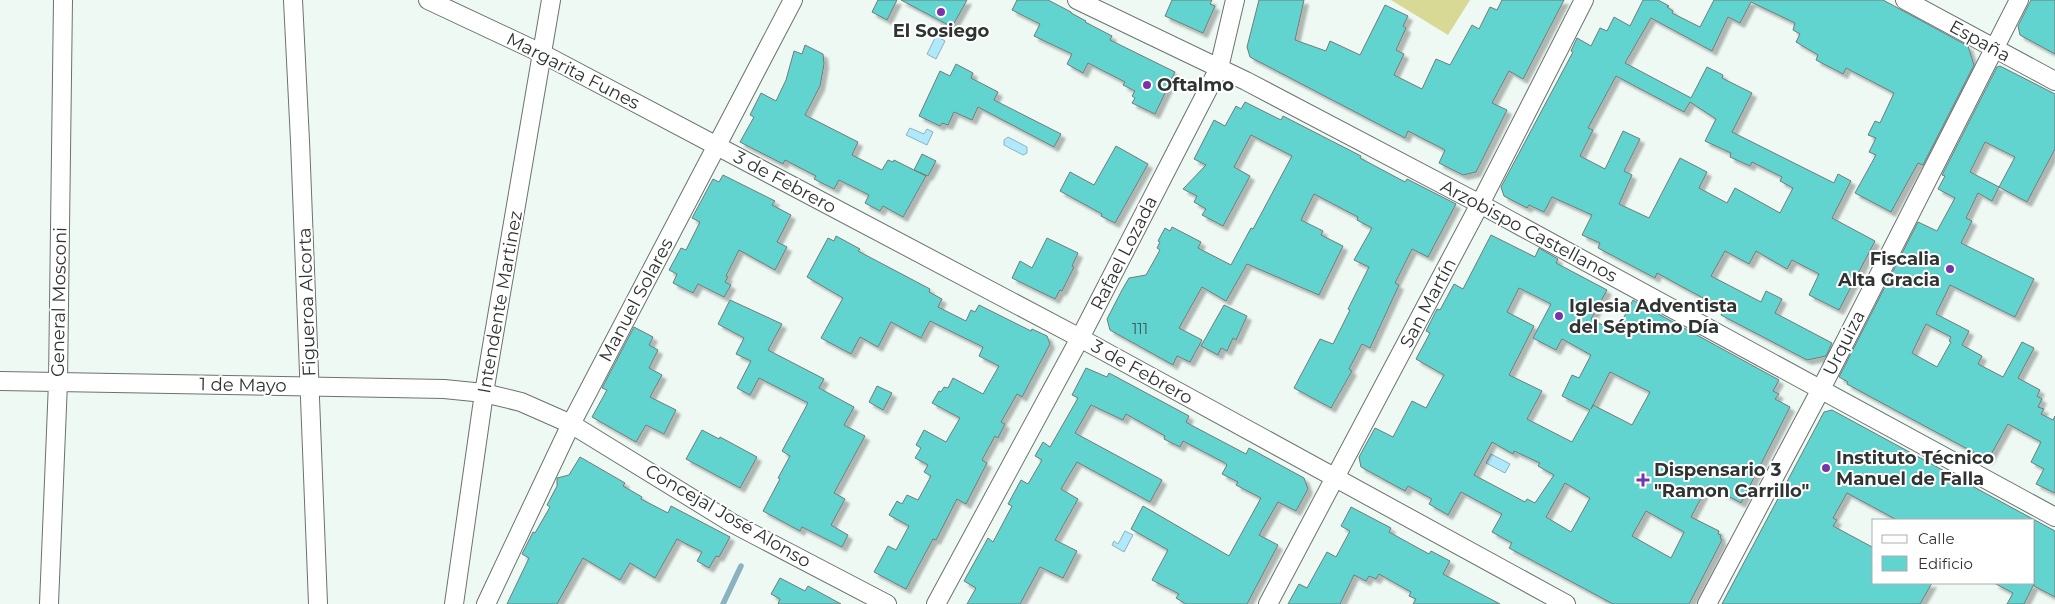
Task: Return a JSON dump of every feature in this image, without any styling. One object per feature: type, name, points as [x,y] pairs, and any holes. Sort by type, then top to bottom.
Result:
[{"type":"street","name":"General Mosconi","points":[[49,604],[58,382],[63,0]]},
{"type":"street","name":"Figueroa Alcorta","points":[[293,0],[318,604]]},
{"type":"street","name":"Margarita Funes","points":[[428,0],[543,54],[716,146]]},
{"type":"street","name":"Intendente Martinez","points":[[454,604],[484,393],[552,0]]},
{"type":"street","name":"Manuel Solares","points":[[486,604],[571,424],[793,0]]},
{"type":"street","name":"Arzobispo Castellanos","points":[[1077,0],[1219,68],[1480,204],[2055,517]]},
{"type":"street","name":"Rafael Lozada","points":[[936,604],[1080,338],[1219,68],[1235,0]]},
{"type":"street","name":"San Martín","points":[[1268,604],[1480,204],[1584,0]]},
{"type":"street","name":"España","points":[[1906,0],[2055,81]]},
{"type":"street","name":"Urquiza","points":[[1707,604],[1821,389],[2019,0]]},
{"type":"street","name":"3 de Febrero","points":[[716,146],[1080,338],[1566,604]]},
{"type":"street","name":"1 de Mayo","points":[[0,381],[444,389],[484,393],[521,402],[571,424]]},
{"type":"street","name":"Concejal José Alonso","points":[[571,424],[732,522],[887,604]]},
{"type":"green space","points":[[1391,0],[1470,0],[1448,35]]},
{"type":"water","points":[[936,36],[945,41],[936,59],[927,54]]},
{"type":"water","points":[[910,128],[924,134],[927,129],[933,132],[927,145],[906,135]]},
{"type":"water","points":[[1008,137],[1027,147],[1027,153],[1023,155],[1004,145],[1004,140]]},
{"type":"water","points":[[1491,454],[1510,464],[1505,473],[1486,463]]},
{"type":"water","points":[[1125,531],[1133,535],[1124,552],[1112,545],[1114,541],[1118,544]]},
{"type":"building","points":[[878,0],[897,0],[887,20],[872,12]]},
{"type":"building","name":"El Sosiego","points":[[901,0],[967,0],[952,27]]},
{"type":"building","points":[[1017,0],[1048,0],[1112,36],[1110,40],[1175,72],[1155,114],[1132,103],[1135,98],[1132,96],[1135,91],[1123,85],[1125,82],[1088,63],[1083,73],[1067,64],[1072,54],[1034,36],[1040,24],[1012,10]]},
{"type":"building","points":[[1172,0],[1212,0],[1210,4],[1215,6],[1203,33],[1165,16]]},
{"type":"building","points":[[1259,0],[1304,0],[1295,40],[1326,51],[1330,41],[1360,55],[1385,5],[1408,16],[1403,26],[1406,28],[1396,50],[1404,54],[1394,75],[1422,89],[1436,59],[1450,65],[1472,25],[1479,29],[1490,7],[1497,10],[1502,0],[1564,0],[1523,79],[1509,71],[1492,103],[1507,110],[1476,172],[1463,175],[1439,163],[1445,150],[1408,131],[1405,138],[1250,57],[1247,47]]},
{"type":"building","points":[[1643,0],[1658,0],[1669,6],[1667,7],[1673,11],[1672,13],[1700,27],[1714,0],[1883,0],[1968,46],[1974,65],[1923,165],[1918,163],[1891,212],[1855,193],[1876,155],[1869,152],[1876,138],[1868,135],[1875,121],[1880,123],[1894,93],[1846,68],[1843,74],[1816,60],[1818,55],[1796,42],[1800,34],[1793,30],[1795,23],[1751,2],[1740,23],[1728,17],[1712,51],[1651,18],[1625,63],[1691,98],[1707,67],[1723,75],[1722,78],[1752,93],[1732,132],[1834,183],[1838,174],[1851,181],[1832,218],[1875,241],[1839,310],[1809,295],[1819,274],[1792,260],[1787,269],[1756,251],[1749,264],[1725,251],[1711,276],[1761,302],[1766,291],[1782,299],[1775,313],[1832,343],[1826,356],[1807,360],[1721,315],[1724,309],[1657,273],[1655,278],[1598,248],[1600,243],[1582,235],[1592,215],[1552,197],[1544,212],[1529,205],[1527,208],[1504,196],[1501,187],[1573,52],[1571,51],[1577,38],[1591,46],[1600,28],[1607,31],[1614,17],[1630,26]],"holes":[[[1616,76],[1684,112],[1690,102],[1716,119],[1705,141],[1731,153],[1730,157],[1750,166],[1752,162],[1782,177],[1780,181],[1793,188],[1780,213],[1735,188],[1727,203],[1699,188],[1707,172],[1680,158],[1649,218],[1619,204],[1632,175],[1624,171],[1640,139],[1623,131],[1605,169],[1580,156],[1593,130],[1588,128]]]},
{"type":"building","points":[[2031,0],[2055,0],[2055,54],[2020,35],[2018,26]]},
{"type":"building","points":[[805,45],[823,54],[824,64],[820,86],[805,115],[858,142],[852,155],[882,170],[888,160],[893,162],[894,160],[926,176],[903,217],[883,206],[880,211],[865,203],[869,195],[839,180],[834,189],[814,179],[816,176],[785,160],[783,164],[740,142],[754,117],[750,115],[761,93],[776,101],[786,80],[794,51],[802,54]]},
{"type":"building","points":[[956,64],[973,73],[971,78],[998,92],[994,100],[1061,134],[1054,147],[978,107],[972,120],[954,112],[948,125],[942,123],[940,126],[919,116],[940,71],[950,76]]},
{"type":"building","points":[[2000,66],[2055,94],[2055,149],[2027,202],[1999,187],[1992,201],[1978,193],[1966,218],[1972,221],[1961,243],[2034,279],[2015,317],[1950,285],[1936,314],[1969,331],[1962,345],[1982,356],[1978,364],[2003,377],[2022,342],[2034,348],[2018,378],[2040,390],[2037,396],[2042,399],[2038,407],[2044,409],[2041,414],[2053,420],[2055,416],[2055,493],[2036,484],[2044,469],[2031,462],[2041,442],[2008,424],[1988,460],[1847,384],[1848,382],[1839,377],[1918,222],[1937,231],[1955,198],[1938,189],[1945,176],[1942,175],[1997,67]],"holes":[[[1985,142],[2015,157],[1999,187],[1970,172]],[[1926,324],[1951,337],[1949,341],[1951,342],[1937,367],[1912,353]]]},
{"type":"building","points":[[1245,102],[1281,120],[1283,116],[1361,156],[1360,158],[1405,182],[1407,179],[1456,204],[1428,257],[1412,249],[1395,283],[1399,285],[1370,348],[1362,344],[1349,369],[1352,371],[1331,408],[1294,388],[1320,339],[1333,344],[1350,310],[1348,309],[1369,267],[1354,260],[1372,228],[1357,220],[1358,217],[1314,194],[1301,220],[1323,231],[1321,235],[1343,246],[1319,295],[1247,264],[1226,301],[1202,287],[1179,328],[1202,340],[1190,362],[1177,356],[1173,365],[1110,330],[1107,319],[1122,290],[1129,278],[1146,275],[1160,250],[1157,248],[1160,242],[1158,241],[1165,228],[1170,231],[1172,227],[1201,242],[1198,248],[1231,265],[1251,228],[1253,229],[1292,156],[1251,135],[1234,167],[1250,176],[1223,226],[1202,215],[1206,209],[1194,202],[1197,196],[1183,189],[1206,165],[1194,159],[1214,120],[1225,126],[1236,106],[1241,109]]},
{"type":"building","points":[[1116,146],[1148,164],[1115,223],[1060,191],[1070,172],[1094,185]]},
{"type":"building","points":[[922,154],[936,161],[928,176],[914,170]]},
{"type":"building","points":[[723,175],[775,201],[772,205],[791,215],[777,242],[787,247],[775,270],[739,250],[726,276],[728,277],[725,282],[731,285],[724,297],[698,284],[693,293],[673,283],[677,274],[669,270],[681,248],[686,250],[700,222],[692,218],[713,179],[719,182]]},
{"type":"building","points":[[1491,235],[1535,257],[1539,248],[1558,259],[1556,263],[1607,290],[1591,319],[1616,332],[1633,300],[1779,380],[1773,391],[1779,394],[1775,399],[1790,407],[1741,503],[1708,485],[1691,517],[1719,531],[1718,534],[1721,535],[1720,538],[1722,540],[1689,604],[1613,604],[1509,548],[1512,543],[1492,532],[1502,514],[1461,492],[1448,515],[1429,504],[1432,499],[1408,486],[1405,491],[1361,467],[1359,457],[1375,428],[1393,437],[1412,401],[1426,408],[1444,375],[1416,359],[1430,333],[1426,331],[1437,309],[1440,310],[1454,284],[1463,289]],"holes":[[[1519,288],[1551,304],[1533,338],[1556,350],[1562,339],[1591,355],[1579,378],[1572,375],[1562,396],[1590,410],[1572,442],[1527,419],[1542,391],[1509,375],[1534,326],[1507,312]],[[1610,372],[1650,392],[1632,425],[1593,405]],[[1492,442],[1513,454],[1514,451],[1540,463],[1538,466],[1554,475],[1535,503],[1527,499],[1525,502],[1474,475]],[[1565,483],[1590,498],[1571,532],[1546,517]],[[1646,511],[1684,532],[1671,558],[1632,536]]]},
{"type":"building","points":[[836,236],[860,249],[858,251],[930,289],[929,292],[942,299],[938,307],[966,321],[971,310],[975,312],[979,305],[1031,331],[1032,329],[1047,336],[1050,344],[1022,397],[1017,394],[1001,422],[1005,424],[998,438],[995,436],[982,460],[987,463],[966,504],[957,499],[936,540],[933,539],[906,589],[874,572],[888,546],[896,550],[909,526],[889,515],[897,501],[902,504],[907,495],[918,500],[931,476],[924,472],[928,465],[915,458],[921,448],[916,445],[924,430],[946,442],[960,418],[932,403],[939,391],[941,392],[944,387],[948,388],[953,378],[983,394],[999,366],[979,356],[983,347],[930,321],[921,338],[891,322],[878,347],[860,337],[851,354],[821,338],[843,298],[807,277],[828,238],[834,241]]},
{"type":"building","points":[[1047,238],[1078,253],[1072,266],[1074,267],[1062,291],[1060,290],[1055,299],[1012,278],[1020,261],[1032,268]]},
{"type":"building","points":[[730,300],[782,324],[768,350],[824,379],[819,388],[854,407],[844,425],[865,436],[834,493],[845,499],[831,525],[848,535],[842,547],[802,527],[800,531],[763,511],[790,456],[782,451],[808,403],[759,378],[750,395],[737,388],[751,361],[736,354],[744,338],[718,324]]},
{"type":"building","points":[[1224,305],[1247,316],[1236,340],[1233,338],[1227,351],[1221,348],[1218,355],[1201,346]]},
{"type":"building","points":[[634,327],[653,337],[649,345],[658,350],[649,368],[662,375],[650,397],[676,410],[664,434],[646,425],[636,442],[592,417],[607,390],[602,388]]},
{"type":"building","points":[[1086,368],[1107,377],[1109,373],[1189,416],[1186,422],[1191,425],[1246,454],[1249,448],[1304,478],[1308,489],[1296,511],[1278,502],[1259,535],[1278,545],[1247,604],[1186,604],[1176,598],[1179,594],[1152,580],[1168,550],[1131,529],[1143,506],[1229,556],[1261,498],[1236,485],[1238,482],[1222,474],[1227,465],[1225,463],[1183,441],[1180,447],[1164,439],[1165,436],[1126,414],[1123,420],[1091,405],[1075,433],[1162,480],[1150,502],[1077,462],[1061,489],[1078,499],[1055,540],[1077,551],[1063,578],[1040,567],[1020,604],[967,604],[976,588],[964,581],[988,538],[993,542],[1012,506],[1008,504],[1021,480],[1028,484],[1042,460],[1035,456],[1043,442],[1050,447],[1078,398],[1072,395]]},
{"type":"building","points":[[877,386],[892,393],[883,410],[869,402]]},
{"type":"building","points":[[1832,410],[2033,519],[1895,519],[1847,493],[1833,518],[1837,520],[1833,526],[1872,547],[1872,584],[1931,584],[1920,604],[1722,604],[1824,412]]},
{"type":"building","points":[[702,430],[719,439],[720,437],[757,457],[740,488],[686,459]]},
{"type":"building","points":[[580,457],[625,483],[623,486],[642,497],[641,499],[668,513],[671,506],[730,537],[719,557],[716,556],[709,568],[697,561],[702,552],[677,539],[655,578],[630,563],[620,580],[583,558],[557,604],[507,604],[529,558],[522,554],[533,532],[535,533],[550,507],[547,505],[557,486],[557,478],[569,475]]},
{"type":"building","points":[[1351,507],[1391,528],[1389,532],[1429,554],[1431,551],[1450,561],[1443,574],[1500,604],[1413,604],[1416,599],[1409,596],[1411,592],[1379,574],[1376,579],[1369,576],[1366,581],[1354,575],[1340,604],[1288,604],[1299,584],[1307,588],[1327,552],[1336,557],[1350,531],[1341,526]]},
{"type":"building","points":[[2035,520],[2055,531],[2055,597],[2034,586]]},
{"type":"building","points":[[780,578],[805,591],[808,586],[841,604],[778,604],[780,599],[771,594]]},
{"type":"building","points":[[1996,584],[2034,584],[2024,604],[2007,604],[2013,593]]},
{"type":"waterway","points":[[723,604],[741,566]]},
{"type":"place","name":"El Sosiego","points":[[941,12]]},
{"type":"place","name":"Oftalmo","points":[[1147,85]]},
{"type":"place","name":"Fiscalia Alta Gracia","points":[[1950,269]]},
{"type":"place","name":"Iglesia Adventista del Séptimo Día","points":[[1559,316]]},
{"type":"place","name":"Instituto Técnico Manuel de Falla","points":[[1826,468]]},
{"type":"place","name":"Dispensario 3 \"Ramon Carrillo\"","points":[[1643,480]]}]
